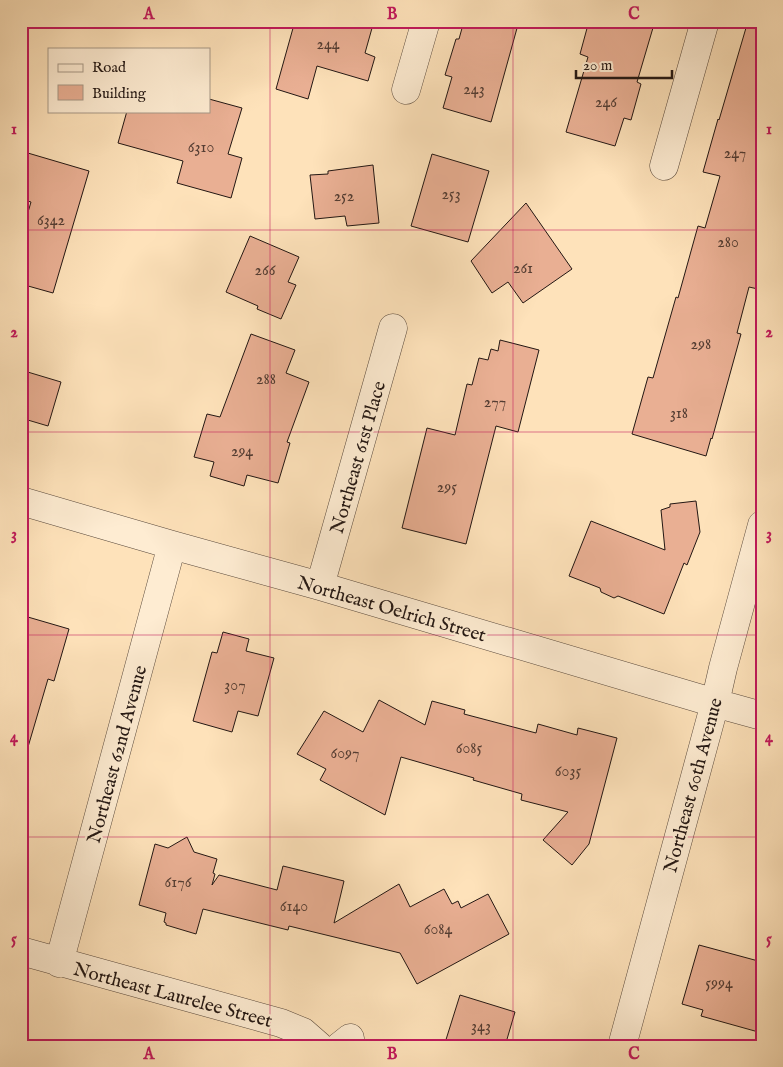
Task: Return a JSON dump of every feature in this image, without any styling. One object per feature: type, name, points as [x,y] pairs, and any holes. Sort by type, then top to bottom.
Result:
[{"type":"street","points":[[406,90],[426,21]]},
{"type":"street","points":[[664,166],[705,21]]},
{"type":"street","name":"Northeast 61st Place","points":[[320,586],[393,328]]},
{"type":"street","name":"Northeast Oelrich Street","points":[[21,501],[320,586],[762,716]]},
{"type":"street","name":"Northeast 60th Avenue","points":[[622,1046],[762,525]]},
{"type":"street","name":"Northeast 62nd Avenue","points":[[59,963],[172,545]]},
{"type":"street","name":"Northeast Laurelee Street","points":[[21,951],[281,1023],[303,1032],[319,1046]]},
{"type":"building","points":[[295,21],[374,21],[365,53],[375,57],[368,81],[317,66],[308,99],[276,89]]},
{"type":"building","points":[[464,21],[519,21],[491,122],[443,108],[452,77],[445,75],[456,39],[459,39]]},
{"type":"building","points":[[589,21],[655,21],[637,82],[641,84],[631,120],[624,118],[615,146],[566,132],[588,57],[580,54]]},
{"type":"building","points":[[748,21],[762,21],[762,276],[758,289],[749,287],[737,333],[741,334],[706,456],[632,434],[648,377],[653,378],[698,226],[705,228],[720,176],[703,172]]},
{"type":"building","points":[[210,99],[242,108],[228,154],[242,158],[231,198],[177,183],[183,161],[118,143],[127,112],[210,112]]},
{"type":"building","points":[[21,151],[89,171],[53,293],[21,284],[21,236],[31,202],[21,199]]},
{"type":"building","points":[[432,154],[489,171],[468,242],[411,226]]},
{"type":"building","points":[[373,165],[379,223],[347,226],[345,216],[315,219],[310,175],[328,174],[328,171]]},
{"type":"building","points":[[526,203],[572,269],[523,303],[508,282],[492,293],[471,261]]},
{"type":"building","points":[[250,236],[299,257],[288,282],[296,285],[281,319],[257,309],[258,306],[226,292]]},
{"type":"building","points":[[251,334],[295,350],[286,373],[309,382],[287,442],[290,443],[278,483],[247,475],[244,486],[210,476],[214,462],[194,457],[207,414],[220,417]]},
{"type":"building","points":[[500,340],[539,350],[518,432],[496,426],[466,544],[402,528],[427,428],[455,435],[467,384],[472,385],[479,358],[488,360],[491,349],[498,351]]},
{"type":"building","points":[[21,370],[61,382],[48,426],[21,418]]},
{"type":"building","points":[[696,501],[700,532],[687,565],[684,563],[664,614],[618,596],[614,598],[601,592],[600,588],[569,576],[591,521],[665,550],[661,510],[670,507],[670,504]]},
{"type":"building","points":[[21,615],[69,629],[54,681],[48,679],[28,747],[21,746]]},
{"type":"building","points":[[223,632],[249,639],[246,651],[274,658],[258,716],[238,711],[232,732],[193,721],[212,652],[217,653]]},
{"type":"building","points":[[379,700],[425,725],[432,701],[465,710],[464,714],[536,733],[538,724],[577,735],[578,728],[617,738],[589,844],[572,865],[543,840],[568,812],[521,800],[522,794],[401,757],[385,815],[320,780],[326,769],[297,754],[324,711],[363,732]]},
{"type":"building","points":[[187,837],[194,852],[217,859],[212,885],[219,875],[277,890],[283,866],[344,881],[334,923],[399,884],[410,907],[444,889],[452,904],[458,901],[461,908],[488,894],[509,934],[417,984],[400,953],[289,926],[288,930],[203,909],[196,934],[166,925],[164,922],[166,913],[139,905],[155,844],[168,848]]},
{"type":"building","points":[[699,945],[762,962],[762,1033],[701,1016],[703,1010],[682,1004]]},
{"type":"building","points":[[460,995],[515,1012],[505,1046],[444,1046]]}]
